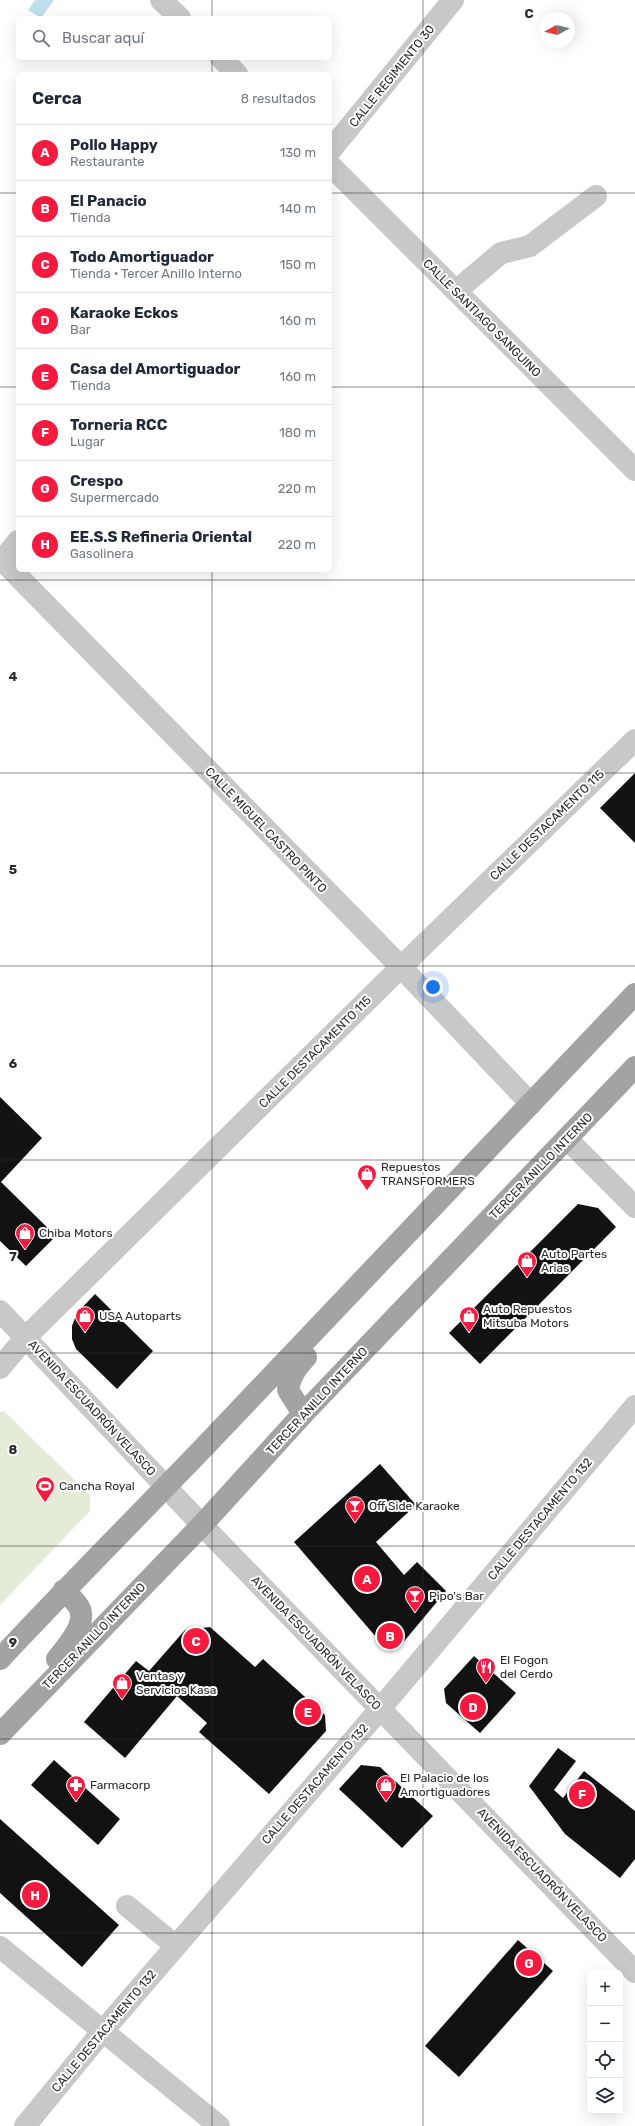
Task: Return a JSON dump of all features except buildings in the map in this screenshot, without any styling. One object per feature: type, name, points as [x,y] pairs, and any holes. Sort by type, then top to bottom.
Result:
[{"type":"main road","points":[[0,1659],[64,1590],[166,1487],[354,1291],[635,994]]},
{"type":"main road","name":"TERCER ANILLO INTERNO","points":[[6,1727],[202,1525],[303,1414],[635,1068]]},
{"type":"main road","points":[[303,1414],[288,1390],[289,1379],[296,1368],[345,1316],[354,1291]]},
{"type":"main road","points":[[6,1727],[72,1638],[82,1619],[80,1608],[64,1590]]},
{"type":"street","points":[[161,0],[178,16]]},
{"type":"street","name":"CALLE REGIMIENTO 30","points":[[332,149],[453,0]]},
{"type":"street","points":[[223,60],[235,72]]},
{"type":"street","name":"CALLE SANTIAGO SANGUINO","points":[[332,167],[635,470]]},
{"type":"street","points":[[456,291],[501,253],[530,246],[596,196]]},
{"type":"street","points":[[1,560],[16,543]]},
{"type":"street","name":"CALLE MIGUEL CASTRO PINTO","points":[[1,560],[401,967],[531,1104]]},
{"type":"street","name":"CALLE DESTACAMENTO 115","points":[[0,1368],[26,1338],[401,967],[635,740]]},
{"type":"street","points":[[568,1139],[635,1207]]},
{"type":"street","name":"AVENIDA ESCUADRÓN VELASCO","points":[[0,1311],[202,1525],[635,1972]]},
{"type":"street","name":"CALLE DESTACAMENTO 132","points":[[26,2126],[102,2032],[380,1708],[635,1406]]},
{"type":"street","points":[[127,1906],[176,1946]]},
{"type":"street","points":[[0,1947],[102,2032],[219,2126]]},
{"type":"green space","name":"Cancha Royal","points":[[4,1411],[90,1495],[90,1511],[0,1605],[0,1412]]},
{"type":"water","points":[[35,0],[54,0],[42,16],[38,16],[28,10]]},
{"type":"place","name":"Repuestos TRANSFORMERS","points":[[367,1191]]},
{"type":"place","name":"Chiba Motors","points":[[25,1250]]},
{"type":"place","name":"Auto Partes Arias","points":[[527,1278]]},
{"type":"place","name":"USA Autoparts","points":[[85,1333]]},
{"type":"place","name":"Auto Repuestos Mitsuba Motors","points":[[469,1333]]},
{"type":"place","name":"Cancha Royal","points":[[45,1503]]},
{"type":"place","name":"Off Side Karaoke","points":[[355,1523]]},
{"type":"place","name":"Pollo Happy","points":[[367,1579]]},
{"type":"place","name":"Pipo's Bar","points":[[415,1613]]},
{"type":"place","name":"El Panacio","points":[[390,1636]]},
{"type":"place","name":"Todo Amortiguador","points":[[196,1641]]},
{"type":"place","name":"El Fogon del Cerdo","points":[[486,1684]]},
{"type":"place","name":"Ventas y Servicios Kasa","points":[[122,1700]]},
{"type":"place","name":"Karaoke Eckos","points":[[473,1707]]},
{"type":"place","name":"Casa del Amortiguador","points":[[308,1712]]},
{"type":"place","name":"Torneria RCC","points":[[582,1794]]},
{"type":"place","name":"Farmacorp","points":[[76,1802]]},
{"type":"place","name":"El Palacio de los Amortiguadores","points":[[386,1802]]},
{"type":"place","name":"EE.S.S Refineria Oriental","points":[[35,1895]]},
{"type":"place","name":"Crespo","points":[[529,1963]]}]
